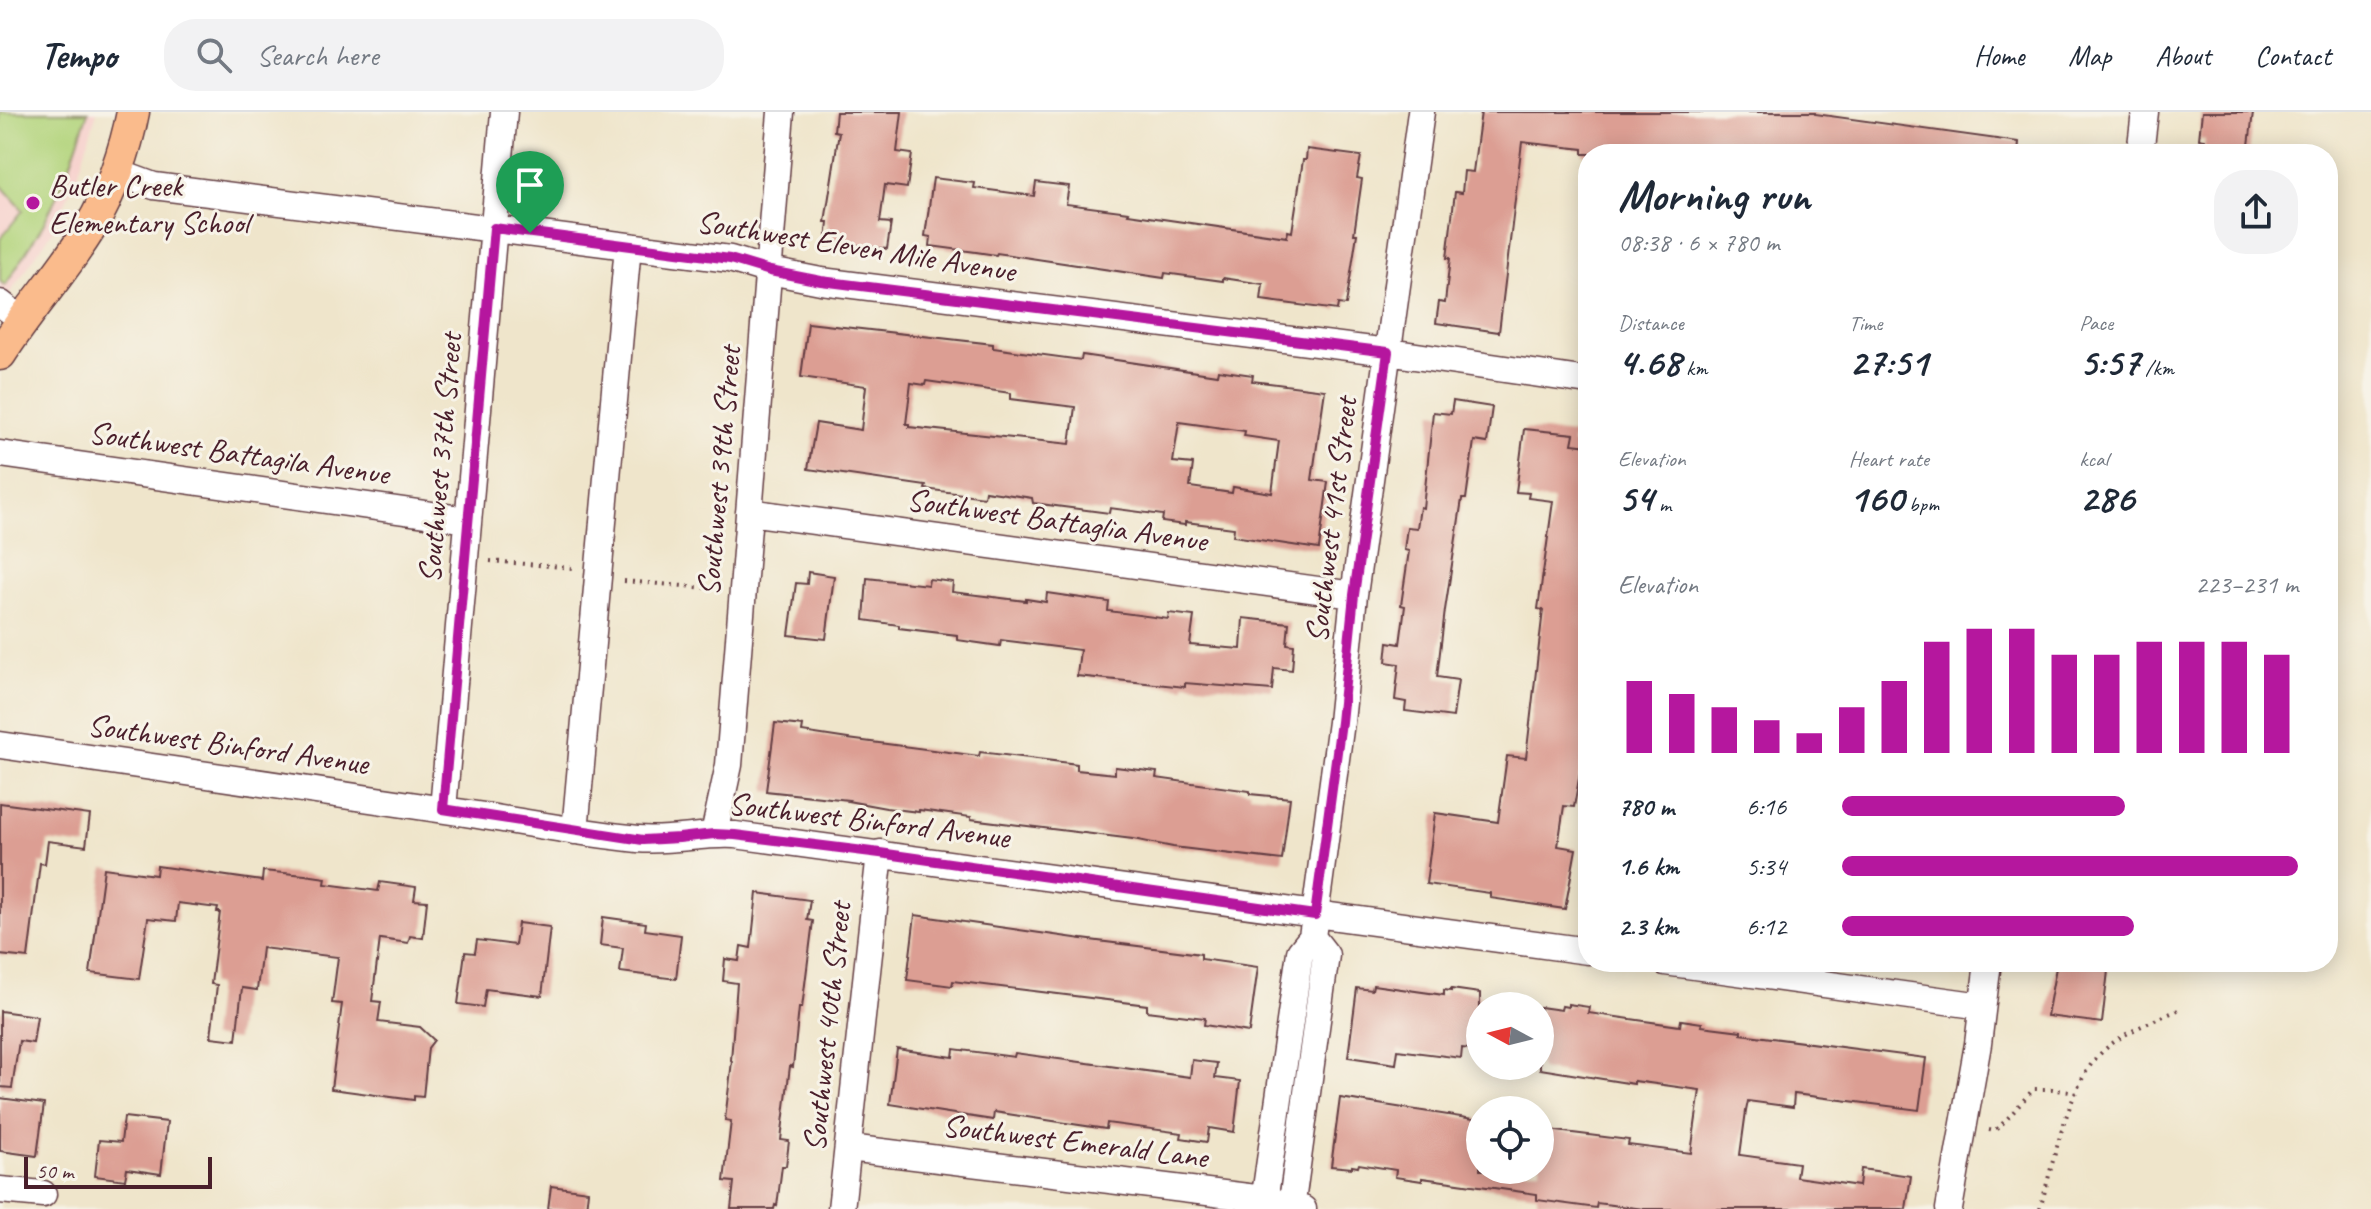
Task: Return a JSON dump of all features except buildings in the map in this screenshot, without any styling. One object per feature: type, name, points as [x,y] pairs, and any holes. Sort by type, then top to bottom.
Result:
[{"type":"main road","points":[[0,354],[11,311],[64,267],[92,225],[116,172],[133,112]]},
{"type":"street","name":"Southwest 37th Street","points":[[443,809],[504,112]]},
{"type":"street","name":"Southwest 39th Street","points":[[714,834],[729,765],[781,112]]},
{"type":"street","name":"Southwest 41st Street","points":[[1264,1204],[1300,952],[1313,926],[1341,722],[1354,595],[1421,112]]},
{"type":"street","points":[[2141,144],[2145,112]]},
{"type":"street","name":"Southwest Eleven Mile Avenue","points":[[116,172],[154,186],[730,259],[821,281],[1388,352],[1578,380]]},
{"type":"street","points":[[575,831],[628,246]]},
{"type":"street","name":"Southwest Battagila Avenue","points":[[0,454],[468,520]]},
{"type":"street","name":"Southwest Battaglia Avenue","points":[[749,512],[1354,595]]},
{"type":"street","name":"Southwest Binford Avenue","points":[[0,745],[643,840],[714,834],[880,853],[1313,926],[1419,927],[1578,950]]},
{"type":"street","name":"Southwest 40th Street","points":[[841,1209],[880,853]]},
{"type":"street","name":"Southwest 41st Street","points":[[1295,1208],[1326,955],[1313,926]]},
{"type":"street","points":[[1737,972],[1982,1006]]},
{"type":"street","points":[[1949,1209],[1987,972]]},
{"type":"street","name":"Southwest Emerald Lane","points":[[849,1148],[1295,1208]]},
{"type":"street","points":[[0,1190],[43,1194]]},
{"type":"path","points":[[465,559],[743,591]]},
{"type":"path","points":[[2040,1209],[2075,1093],[2094,1061],[2113,1043],[2143,1025],[2178,1010]]},
{"type":"path","points":[[1963,1126],[1994,1131],[2006,1122],[2034,1089],[2075,1093]]},
{"type":"shaded area","name":"Butler Creek Elementary School","points":[[0,112],[97,112],[78,174],[52,232],[0,307]]},
{"type":"green space","name":"Butler Creek Elementary School","points":[[0,112],[88,112],[66,177],[43,225],[5,286],[0,281],[0,239],[23,210],[0,184]]},
{"type":"place","name":"Butler Creek Elementary School","points":[[33,203]]},
{"type":"route","points":[[494,228],[530,233],[730,259],[821,281],[1388,352],[1354,595],[1341,722],[1315,915],[735,835],[643,840],[443,809],[494,228]]}]
